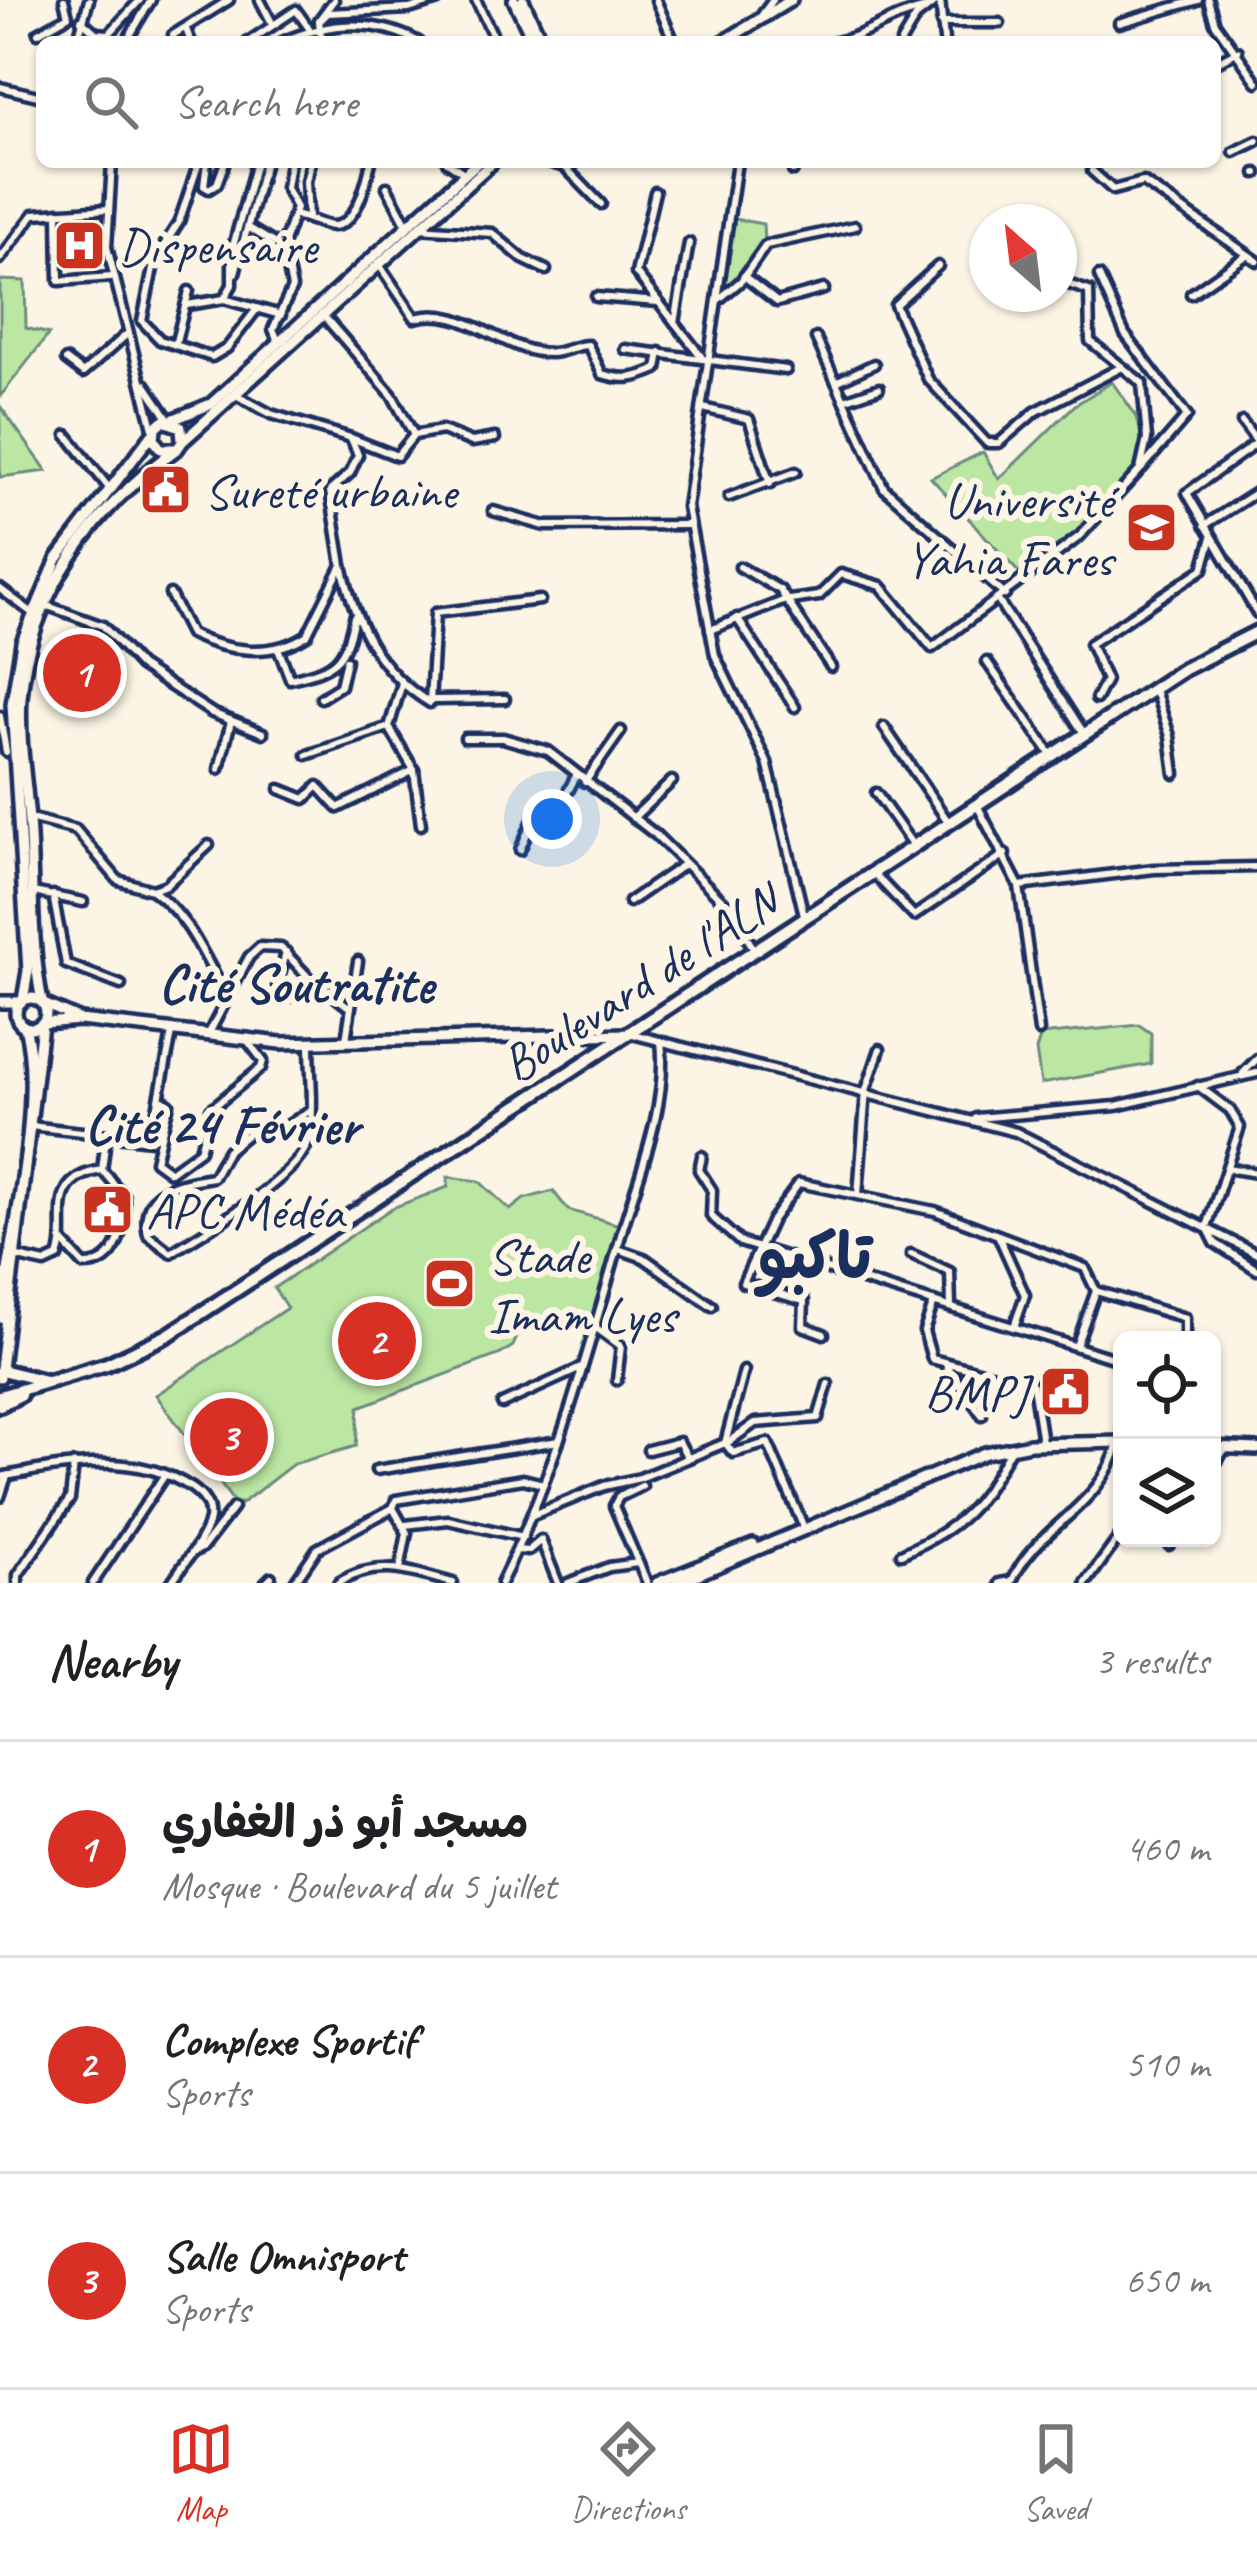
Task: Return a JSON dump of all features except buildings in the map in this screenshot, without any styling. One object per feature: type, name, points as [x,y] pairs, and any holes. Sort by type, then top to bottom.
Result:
[{"type":"main road","points":[[518,0],[535,36]]},
{"type":"main road","points":[[748,33],[791,0]]},
{"type":"main road","points":[[51,1380],[1,1373],[18,1257],[43,1002],[29,818],[11,753],[22,687],[44,605],[100,517],[378,263],[471,168]]},
{"type":"main road","points":[[0,1318],[30,1126],[31,1055],[21,1022],[28,970],[11,753],[15,673],[31,613],[68,543],[153,432],[211,404],[278,341],[486,168]]},
{"type":"main road","points":[[171,421],[181,427],[179,445]]},
{"type":"main road","points":[[153,432],[160,449],[179,445]]},
{"type":"main road","name":"Boulevard de l'ALN","points":[[51,1380],[133,1354],[168,1335],[1155,689],[1255,633]]},
{"type":"main road","points":[[0,1002],[43,1002],[80,1020]]},
{"type":"main road","points":[[0,1012],[21,1022],[80,1020],[310,1043],[632,1034]]},
{"type":"main road","points":[[0,1396],[51,1380]]},
{"type":"main road","points":[[0,1405],[51,1380]]},
{"type":"main road","points":[[677,1583],[957,1463],[1011,1447],[1113,1442]]},
{"type":"main road","points":[[1221,1448],[1257,1449]]},
{"type":"main road","points":[[657,1583],[770,1542]]},
{"type":"street","points":[[38,33],[68,16],[64,0]]},
{"type":"street","points":[[78,36],[89,0]]},
{"type":"street","points":[[81,20],[96,33],[109,34],[140,0]]},
{"type":"street","points":[[130,36],[151,0]]},
{"type":"street","points":[[173,36],[230,0]]},
{"type":"street","points":[[260,0],[272,23]]},
{"type":"street","points":[[297,36],[339,10],[409,9],[439,0]]},
{"type":"street","points":[[476,0],[493,36]]},
{"type":"street","points":[[748,33],[773,0]]},
{"type":"street","points":[[906,36],[939,0],[943,36]]},
{"type":"street","points":[[1119,23],[1198,0]]},
{"type":"street","points":[[1208,0],[1215,23],[1257,82]]},
{"type":"street","points":[[316,28],[331,1]]},
{"type":"street","points":[[660,1],[672,36]]},
{"type":"street","points":[[862,36],[892,16],[927,8]]},
{"type":"street","points":[[256,36],[298,10],[319,36]]},
{"type":"street","points":[[941,23],[1000,23]]},
{"type":"street","points":[[316,28],[370,26],[401,36]]},
{"type":"street","points":[[186,29],[189,36]]},
{"type":"street","points":[[1221,59],[1238,51]]},
{"type":"street","points":[[0,87],[36,96]]},
{"type":"street","points":[[1234,152],[1257,141]]},
{"type":"street","points":[[112,168],[112,277],[153,432]]},
{"type":"street","points":[[201,168],[179,222],[154,259],[141,312],[152,334],[202,356],[219,355],[256,310]]},
{"type":"street","points":[[203,168],[204,186],[209,189],[217,184],[223,168]]},
{"type":"street","points":[[233,277],[232,250],[254,168]]},
{"type":"street","points":[[224,299],[249,229],[264,168]]},
{"type":"street","points":[[278,341],[273,329],[292,288],[284,250],[294,215],[285,181],[288,168]]},
{"type":"street","points":[[308,218],[305,181],[309,168]]},
{"type":"street","points":[[294,215],[333,226],[341,223],[361,197],[369,168]]},
{"type":"street","points":[[457,168],[465,173]]},
{"type":"street","points":[[566,168],[601,204]]},
{"type":"street","points":[[736,168],[688,485],[689,525],[715,655],[767,762],[806,919]]},
{"type":"street","points":[[1092,171],[1113,190],[1143,182],[1257,261]]},
{"type":"street","points":[[387,187],[412,227],[492,233],[523,259],[546,270]]},
{"type":"street","points":[[655,192],[636,273],[701,356]]},
{"type":"street","points":[[0,259],[27,218],[58,210],[109,209]]},
{"type":"street","points":[[58,210],[59,281],[112,277]]},
{"type":"street","points":[[718,299],[744,276],[766,245],[855,226]]},
{"type":"street","points":[[249,229],[284,250]]},
{"type":"street","points":[[675,322],[688,243]]},
{"type":"street","points":[[1191,294],[1248,255]]},
{"type":"street","points":[[378,263],[415,318],[449,317],[551,353],[588,345],[602,374],[614,378],[630,380],[657,369],[660,352]]},
{"type":"street","points":[[938,266],[895,305],[928,379],[987,443],[999,443],[1035,412],[1124,366]]},
{"type":"street","points":[[744,276],[777,302],[824,289]]},
{"type":"street","points":[[710,629],[789,601],[820,596],[841,574],[875,582],[932,648],[1096,523],[1187,416],[1125,334],[1099,276]]},
{"type":"street","points":[[1077,287],[1089,291],[1090,341],[1138,375],[1146,395],[1148,439],[1140,470]]},
{"type":"street","points":[[175,346],[189,291]]},
{"type":"street","points":[[596,296],[659,302]]},
{"type":"street","points":[[185,305],[224,299],[281,315]]},
{"type":"street","points":[[322,314],[392,395],[414,436]]},
{"type":"street","points":[[66,360],[83,373],[128,334]]},
{"type":"street","points":[[816,338],[884,488],[1001,598],[1085,735]]},
{"type":"street","points":[[625,349],[786,370]]},
{"type":"street","points":[[836,382],[874,364]]},
{"type":"street","points":[[142,381],[171,421]]},
{"type":"street","points":[[844,400],[879,388]]},
{"type":"street","points":[[235,394],[271,414],[397,456],[414,436],[442,430],[470,442],[495,438]]},
{"type":"street","points":[[702,408],[749,419],[770,484]]},
{"type":"street","points":[[1242,422],[1257,442],[1188,489],[1257,613]]},
{"type":"street","points":[[67,435],[111,491]]},
{"type":"street","points":[[351,438],[358,455],[355,464],[330,491],[354,617],[402,683],[434,700],[505,698]]},
{"type":"street","points":[[729,497],[796,472]]},
{"type":"street","points":[[1205,525],[1257,492]]},
{"type":"street","points":[[494,511],[545,526],[689,525]]},
{"type":"street","points":[[1096,699],[1106,680],[1090,644],[1203,569],[1212,537]]},
{"type":"street","points":[[170,594],[190,634],[233,649],[278,648],[315,626],[342,565]]},
{"type":"street","points":[[740,567],[789,601],[831,667]]},
{"type":"street","points":[[2,595],[31,613]]},
{"type":"street","points":[[434,700],[435,613],[540,600]]},
{"type":"street","points":[[44,605],[103,626],[140,666],[231,721],[262,734]]},
{"type":"street","points":[[321,698],[340,686],[354,617]]},
{"type":"street","points":[[737,617],[795,707]]},
{"type":"street","points":[[1255,633],[1257,648]]},
{"type":"street","points":[[278,648],[293,680],[336,663],[347,652]]},
{"type":"street","points":[[987,662],[1052,756]]},
{"type":"street","points":[[402,683],[389,727],[413,770],[422,825]]},
{"type":"street","points":[[1155,689],[1170,736],[1174,774]]},
{"type":"street","points":[[0,716],[11,753]]},
{"type":"street","points":[[219,770],[231,721]]},
{"type":"street","points":[[307,754],[389,727]]},
{"type":"street","points":[[884,727],[949,824]]},
{"type":"street","points":[[585,782],[621,731]]},
{"type":"street","points":[[465,739],[528,742],[577,775],[633,818],[726,904],[756,952]]},
{"type":"street","points":[[280,790],[305,799],[318,786],[338,808],[413,770]]},
{"type":"street","points":[[520,850],[535,814],[556,814],[577,775]]},
{"type":"street","points":[[633,818],[672,781]]},
{"type":"street","points":[[876,794],[914,847]]},
{"type":"street","points":[[977,805],[1019,886],[1039,1031]]},
{"type":"street","points":[[29,818],[60,822],[84,835],[118,880],[152,890],[188,921],[199,952],[228,999]]},
{"type":"street","points":[[152,890],[166,885],[208,845]]},
{"type":"street","points":[[874,874],[914,916],[1005,854]]},
{"type":"street","points":[[629,902],[683,865]]},
{"type":"street","points":[[1019,886],[1154,869],[1257,867]]},
{"type":"street","points":[[33,892],[83,902]]},
{"type":"street","points":[[53,895],[70,969],[121,985]]},
{"type":"street","points":[[207,1036],[254,950],[269,946],[286,952],[310,980],[350,1008]]},
{"type":"street","points":[[286,952],[277,987],[280,997],[353,991]]},
{"type":"street","points":[[346,1043],[358,961]]},
{"type":"street","points":[[30,1126],[151,1140],[163,1100],[172,1031]]},
{"type":"street","points":[[632,1034],[866,1090],[1016,1132],[1257,1254]]},
{"type":"street","points":[[163,1100],[169,1104],[155,1161],[170,1172],[200,1150],[211,1109],[261,1068],[263,1061],[247,1040]]},
{"type":"street","points":[[501,1583],[524,1537],[596,1327],[662,1086],[662,1041]]},
{"type":"street","points":[[309,1111],[283,1129],[250,1132],[228,1150],[213,1177],[166,1185],[152,1201],[148,1234],[171,1253],[245,1203],[299,1157],[309,1138],[310,1043]]},
{"type":"street","points":[[858,1195],[866,1090],[880,1049]]},
{"type":"street","points":[[1241,1075],[1257,1058]]},
{"type":"street","points":[[972,1118],[1116,1106],[1257,1073]]},
{"type":"street","points":[[1198,1085],[1238,1120],[1207,1227],[1216,1243],[1257,1270]]},
{"type":"street","points":[[102,1171],[77,1180],[65,1192],[58,1220],[62,1241],[85,1265],[98,1264],[114,1250],[124,1196],[102,1171],[106,1137]]},
{"type":"street","points":[[703,1156],[699,1170],[712,1190],[710,1216],[726,1233],[758,1248],[1113,1358]]},
{"type":"street","points":[[1227,1168],[1257,1173]]},
{"type":"street","points":[[824,1334],[803,1326],[804,1301],[745,1286],[743,1278],[799,1183],[935,1210],[1084,1268],[1096,1281],[1096,1291],[1076,1346]]},
{"type":"street","points":[[998,1233],[1025,1295],[1014,1327]]},
{"type":"street","points":[[0,1234],[11,1243]]},
{"type":"street","points":[[18,1257],[52,1262],[62,1241]]},
{"type":"street","points":[[618,1248],[644,1258],[712,1306]]},
{"type":"street","points":[[911,1254],[950,1272],[951,1306]]},
{"type":"street","points":[[1096,1291],[1185,1318],[1184,1331]]},
{"type":"street","points":[[934,1303],[925,1340],[932,1358],[947,1366],[982,1415]]},
{"type":"street","points":[[596,1327],[621,1346],[617,1380]]},
{"type":"street","points":[[947,1366],[962,1365],[1034,1385],[1042,1443]]},
{"type":"street","points":[[502,1404],[583,1367]]},
{"type":"street","points":[[725,1443],[744,1371]]},
{"type":"street","points":[[531,1515],[688,1459],[725,1443],[754,1423],[818,1418],[828,1384]]},
{"type":"street","points":[[376,1470],[559,1441]]},
{"type":"street","points":[[649,1450],[679,1442],[688,1459]]},
{"type":"street","points":[[725,1443],[733,1453],[768,1443],[803,1528]]},
{"type":"street","points":[[902,1555],[960,1525],[989,1489],[1011,1447]]},
{"type":"street","points":[[1221,1455],[1225,1448]]},
{"type":"street","points":[[18,1583],[18,1575],[70,1499],[74,1464]]},
{"type":"street","points":[[0,1497],[3,1476],[74,1464],[116,1464],[164,1475],[195,1490],[208,1506],[208,1523],[171,1583]]},
{"type":"street","points":[[1000,1583],[1012,1581],[1023,1562],[1097,1490],[1113,1464]]},
{"type":"street","points":[[93,1583],[164,1475]]},
{"type":"street","points":[[294,1583],[317,1549],[403,1498],[523,1479],[543,1484]]},
{"type":"street","points":[[642,1486],[620,1497],[614,1506],[647,1583]]},
{"type":"street","points":[[189,1554],[202,1547],[233,1508]]},
{"type":"street","points":[[393,1508],[405,1526],[400,1569]]},
{"type":"street","points":[[405,1526],[448,1520],[524,1537]]},
{"type":"street","points":[[517,1550],[528,1551],[541,1540],[558,1583]]},
{"type":"street","points":[[1086,1583],[1113,1546]]},
{"type":"street","points":[[568,1583],[609,1567],[638,1563]]},
{"type":"street","points":[[338,1583],[376,1566],[454,1583]]},
{"type":"green space","points":[[729,218],[763,224],[764,242],[725,290]]},
{"type":"green space","points":[[0,280],[25,281],[26,328],[49,334],[0,397]]},
{"type":"green space","points":[[1112,382],[1138,421],[1141,443],[1135,465],[1122,488],[1082,530],[1022,576],[931,478],[983,452],[999,479],[1075,405]]},
{"type":"green space","points":[[0,406],[47,471],[0,477]]},
{"type":"green space","points":[[1139,1025],[1151,1033],[1151,1064],[1041,1084],[1036,1050],[1041,1035]]},
{"type":"green space","points":[[448,1177],[479,1181],[510,1210],[524,1199],[553,1191],[568,1210],[620,1225],[589,1332],[527,1315],[513,1346],[501,1354],[359,1407],[356,1446],[293,1464],[241,1504],[233,1501],[156,1395],[287,1308],[274,1288],[392,1208],[448,1187]]},
{"type":"place","name":"Dispensaire","points":[[79,245]]},
{"type":"place","name":"Sureté urbaine","points":[[165,490]]},
{"type":"place","name":"Université Yahia Fares","points":[[1152,528]]},
{"type":"place","name":"مسجد أبو ذر الغفاري","points":[[82,673]]},
{"type":"place","name":"APC Médéa","points":[[107,1210]]},
{"type":"place","name":"Stade Imam Lyes","points":[[449,1284]]},
{"type":"place","name":"Complexe Sportif","points":[[377,1341]]},
{"type":"place","name":"BMPJ","points":[[1066,1392]]},
{"type":"place","name":"Salle Omnisport","points":[[229,1437]]},
{"type":"district","name":"Cité Soutratite","points":[[296,983]]},
{"type":"district","name":"Cité 24 Février","points":[[222,1124]]},
{"type":"district","name":"تاكبو","points":[[814,1256]]}]
